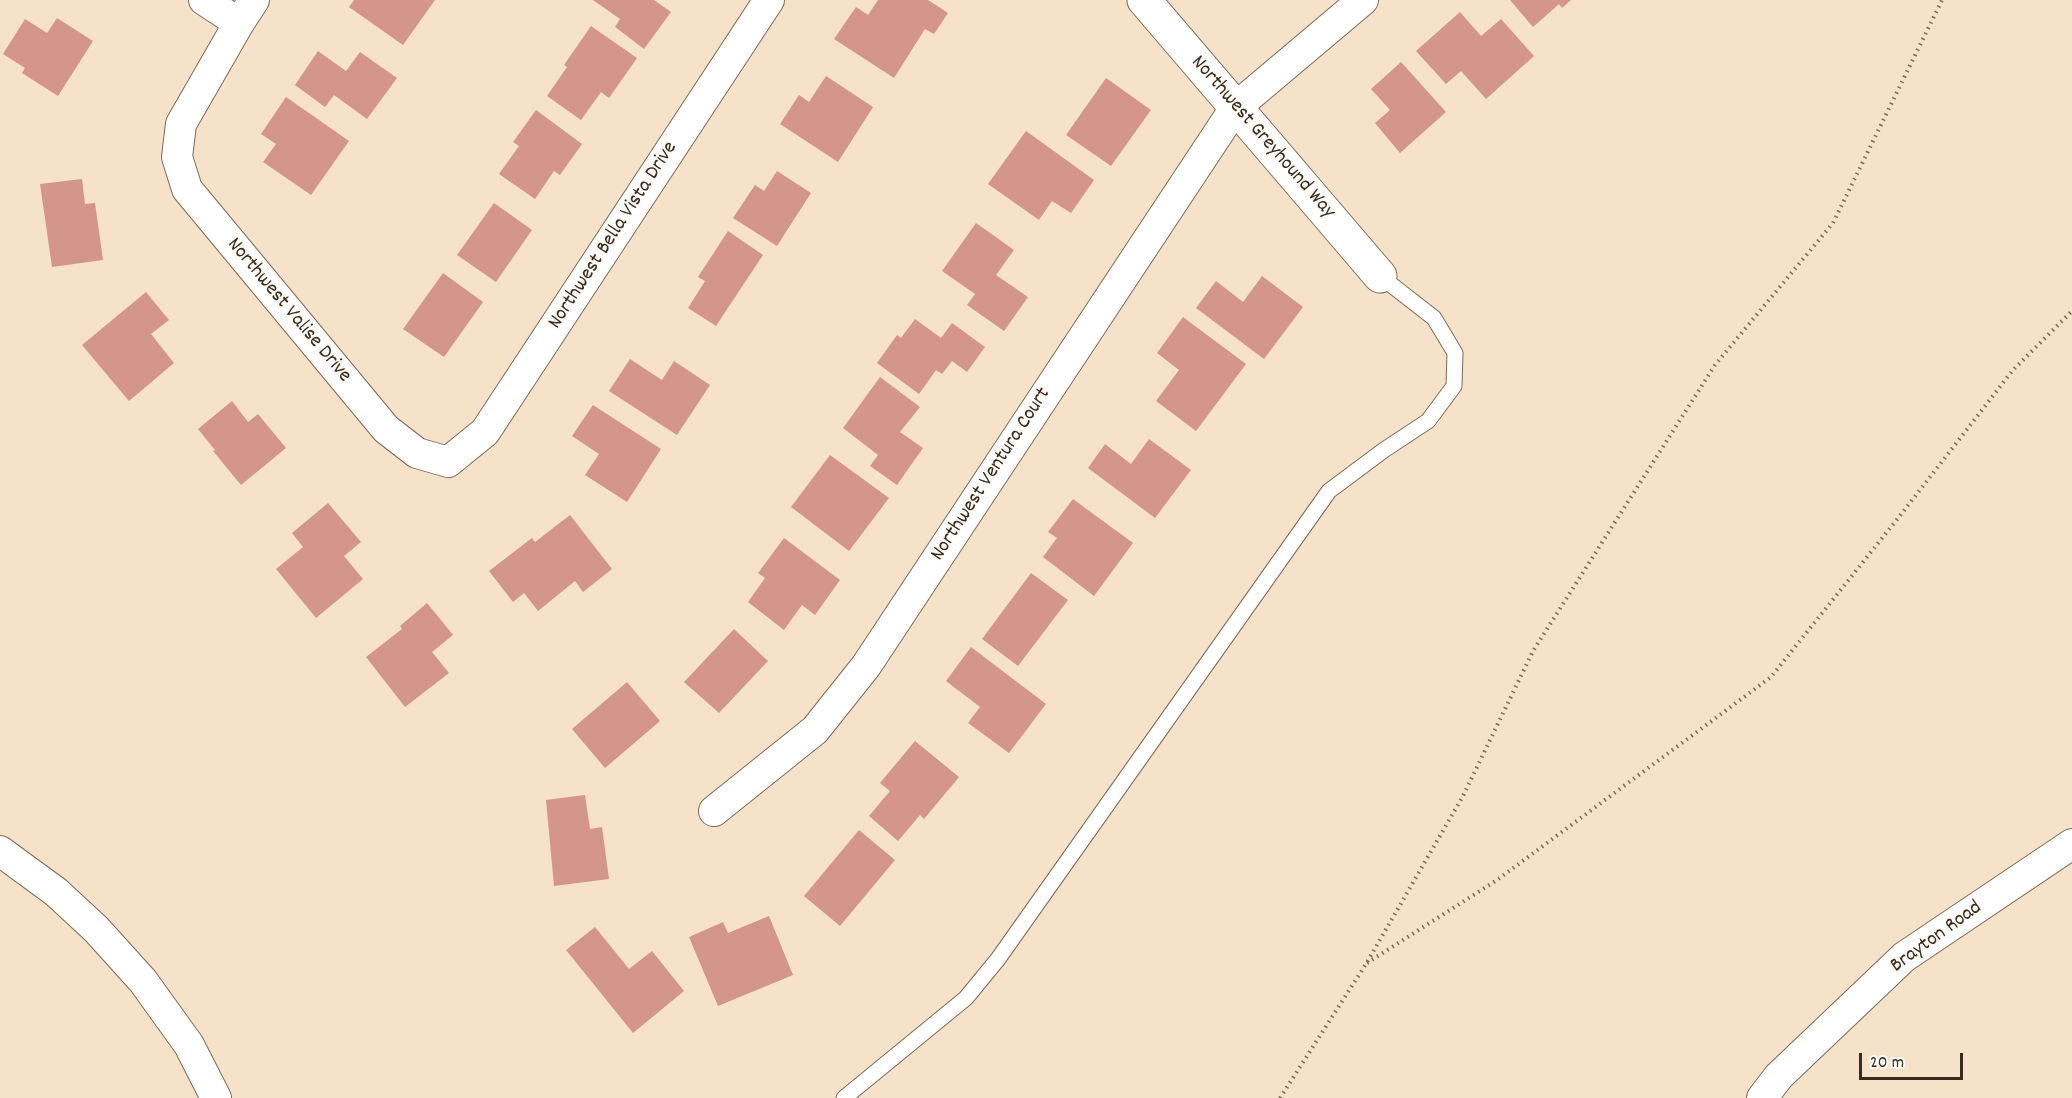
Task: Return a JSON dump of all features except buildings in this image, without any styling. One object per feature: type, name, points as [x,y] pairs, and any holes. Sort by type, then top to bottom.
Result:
[{"type":"street","points":[[204,0],[246,12]]},
{"type":"street","name":"Northwest Bella Vista Drive","points":[[448,462],[485,432],[769,0]]},
{"type":"street","name":"Northwest Greyhound Way","points":[[1144,0],[1380,276]]},
{"type":"street","name":"Northwest Ventura Court","points":[[714,811],[815,729],[866,666],[1235,108],[1364,0]]},
{"type":"street","name":"Northwest Valise Drive","points":[[246,12],[181,124],[177,157],[187,189],[386,429],[417,453],[448,462]]},
{"type":"street","name":"Brayton Road","points":[[1762,1098],[1779,1076],[1904,957],[2072,843]]},
{"type":"street","points":[[0,851],[56,892],[96,929],[143,981],[189,1045],[216,1098]]},
{"type":"lane","points":[[844,1098],[966,998],[998,959],[1329,491],[1428,421],[1454,386],[1455,352],[1434,318],[1380,276]]},
{"type":"path","points":[[1280,1098],[1366,964],[1464,796],[1533,651],[1715,366],[1833,223],[1942,0]]},
{"type":"path","points":[[1366,964],[1497,880],[1771,676],[1899,518],[2013,370],[2072,311]]}]
